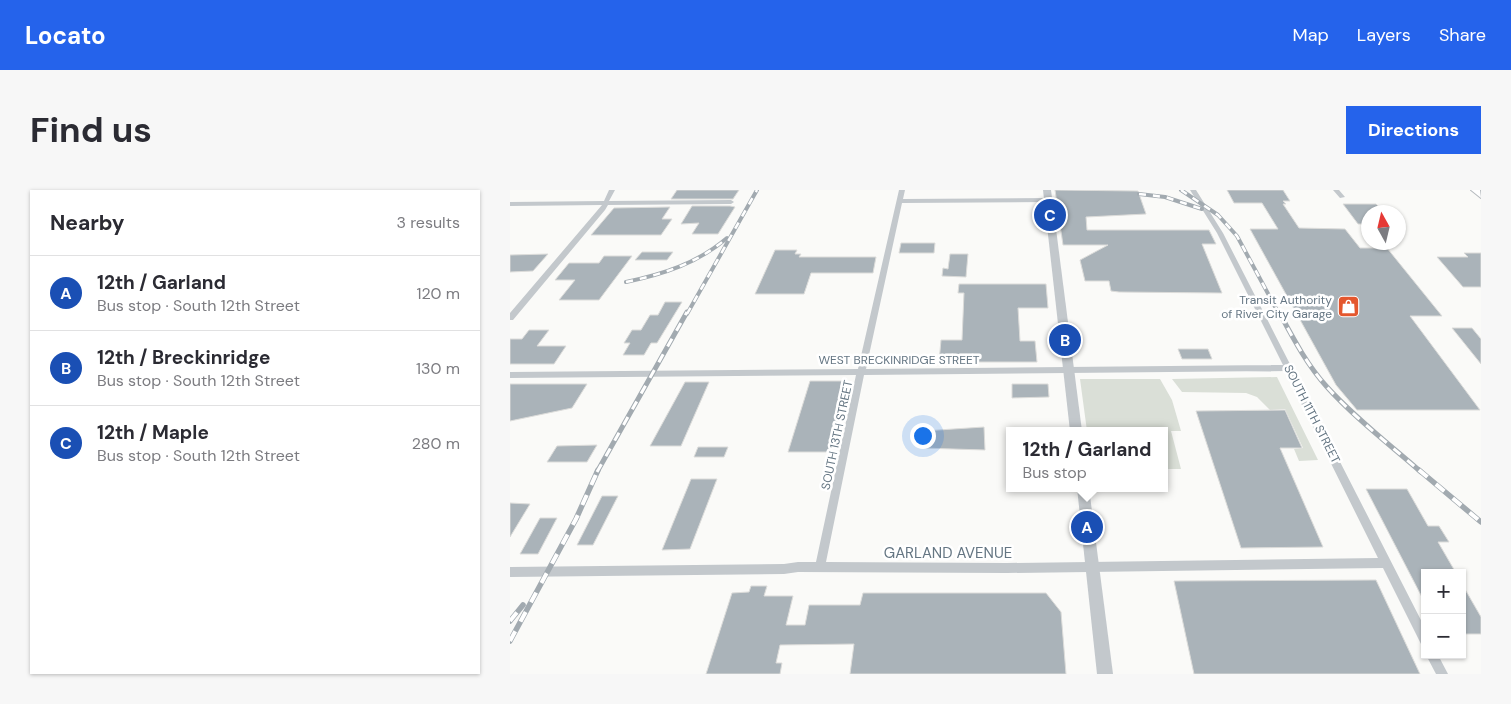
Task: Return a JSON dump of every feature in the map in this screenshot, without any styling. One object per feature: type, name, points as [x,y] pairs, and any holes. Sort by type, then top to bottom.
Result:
[{"type":"main road","points":[[1475,190],[1481,196]]},
{"type":"street","points":[[510,318],[580,236],[606,203],[612,190]]},
{"type":"street","name":"SOUTH 13TH STREET","points":[[820,567],[875,305],[902,190]]},
{"type":"street","name":"SOUTH 11TH STREET","points":[[1193,190],[1220,233],[1421,632]]},
{"type":"street","points":[[1336,190],[1342,198]]},
{"type":"street","points":[[900,201],[1048,195],[1075,427]]},
{"type":"street","points":[[510,204],[731,202]]},
{"type":"street","name":"WEST BRECKINRIDGE STREET","points":[[510,375],[1289,368]]},
{"type":"street","points":[[1083,492],[1105,674]]},
{"type":"street","name":"GARLAND AVENUE","points":[[510,572],[820,567],[1386,563]]},
{"type":"street","points":[[1434,659],[1442,674]]},
{"type":"shaded area","points":[[1277,377],[1318,460],[1299,461],[1294,449],[1303,448],[1285,409],[1270,410],[1257,397],[1246,393],[1182,392],[1172,379]]},
{"type":"shaded area","points":[[1080,379],[1160,379],[1172,400],[1181,431],[1171,431],[1181,469],[1168,469],[1168,427],[1086,427]]},
{"type":"building","points":[[677,190],[739,190],[733,199],[671,199]]},
{"type":"building","points":[[1055,190],[1138,191],[1146,214],[1086,217],[1087,230],[1209,230],[1216,244],[1202,244],[1222,293],[1119,292],[1111,291],[1109,281],[1085,281],[1080,260],[1108,245],[1063,245]]},
{"type":"building","name":"Transit Authority of River City Garage","points":[[1227,190],[1283,190],[1290,201],[1283,201],[1286,204],[1283,204],[1299,228],[1345,229],[1361,250],[1389,250],[1442,316],[1410,316],[1480,410],[1357,410],[1336,385],[1250,229],[1278,229],[1262,203],[1234,203]]},
{"type":"building","points":[[1343,204],[1376,204],[1361,205],[1361,224],[1358,224]]},
{"type":"building","points":[[692,206],[735,207],[718,234],[692,234],[699,223],[681,224]]},
{"type":"building","points":[[670,207],[662,219],[672,219],[661,235],[591,235],[614,208]]},
{"type":"building","points":[[901,243],[935,243],[934,253],[899,253]]},
{"type":"building","points":[[775,250],[797,250],[795,254],[801,254],[799,257],[876,257],[873,273],[811,273],[804,294],[755,294]]},
{"type":"building","points":[[642,252],[673,252],[667,260],[635,260]]},
{"type":"building","points":[[1464,253],[1481,253],[1481,287],[1463,287],[1437,257],[1468,257]]},
{"type":"building","points":[[548,254],[533,271],[510,272],[510,255]]},
{"type":"building","points":[[950,254],[968,254],[966,277],[942,276],[943,268],[948,269]]},
{"type":"building","points":[[604,256],[632,256],[599,300],[559,300],[575,280],[555,280],[569,263],[599,263]]},
{"type":"building","points":[[959,284],[1046,284],[1048,308],[1018,308],[1020,341],[1035,341],[1037,362],[939,362],[941,340],[962,340],[964,293],[958,293]]},
{"type":"building","points":[[665,302],[682,302],[657,343],[651,343],[644,355],[623,355],[630,343],[624,343],[632,330],[641,330],[650,315],[658,315]]},
{"type":"building","points":[[1452,328],[1472,328],[1481,339],[1481,364]]},
{"type":"building","points":[[529,330],[549,330],[537,346],[566,346],[554,364],[510,364],[510,339],[522,339]]},
{"type":"building","points":[[1178,349],[1208,349],[1212,359],[1182,359]]},
{"type":"building","points":[[810,381],[847,381],[830,452],[788,452]]},
{"type":"building","points":[[685,382],[709,382],[681,446],[650,446]]},
{"type":"building","points":[[510,384],[587,384],[572,408],[510,421]]},
{"type":"building","points":[[1012,384],[1048,384],[1049,397],[1012,398]]},
{"type":"building","points":[[1285,410],[1302,448],[1280,448],[1323,547],[1241,548],[1196,411]]},
{"type":"building","points":[[984,427],[985,450],[922,448],[923,431]]},
{"type":"building","points":[[597,445],[587,462],[547,462],[557,446]]},
{"type":"building","points":[[698,447],[728,447],[724,457],[694,457]]},
{"type":"building","points":[[691,479],[717,479],[690,549],[662,550]]},
{"type":"building","points":[[1366,489],[1407,489],[1428,526],[1439,526],[1449,542],[1438,542],[1454,569],[1421,569],[1421,595]]},
{"type":"building","points":[[602,496],[618,496],[593,545],[577,545]]},
{"type":"building","points":[[510,503],[530,504],[510,537]]},
{"type":"building","points":[[540,518],[557,518],[538,554],[520,554]]},
{"type":"building","points":[[1376,580],[1420,674],[1194,674],[1174,581]]},
{"type":"building","points":[[751,586],[767,586],[764,596],[793,596],[786,625],[805,625],[809,605],[860,605],[863,593],[1046,593],[1061,612],[1066,674],[850,674],[854,644],[780,645],[776,663],[782,663],[780,674],[706,674],[732,593],[749,592]]},
{"type":"building","points":[[1466,591],[1481,617],[1481,634],[1466,634]]},
{"type":"railway","points":[[687,314],[757,190]]},
{"type":"railway","points":[[1181,190],[1218,215],[1237,236],[1279,314]]},
{"type":"railway","points":[[1139,194],[1165,197],[1202,209]]},
{"type":"railway","points":[[626,282],[667,271],[692,261],[727,238]]},
{"type":"railway","points":[[598,471],[687,312]]},
{"type":"railway","points":[[1279,312],[1307,360],[1327,387],[1361,420],[1421,472]]},
{"type":"railway","points":[[1419,470],[1481,522]]},
{"type":"railway","points":[[510,641],[576,519],[598,471]]},
{"type":"railway","points":[[510,621],[523,605]]},
{"type":"place","name":"12th / Maple","points":[[1050,215]]},
{"type":"place","name":"Transit Authority of River City Garage","points":[[1348,307]]},
{"type":"place","name":"12th / Breckinridge","points":[[1065,340]]},
{"type":"place","name":"12th / Garland","points":[[1087,527]]}]
